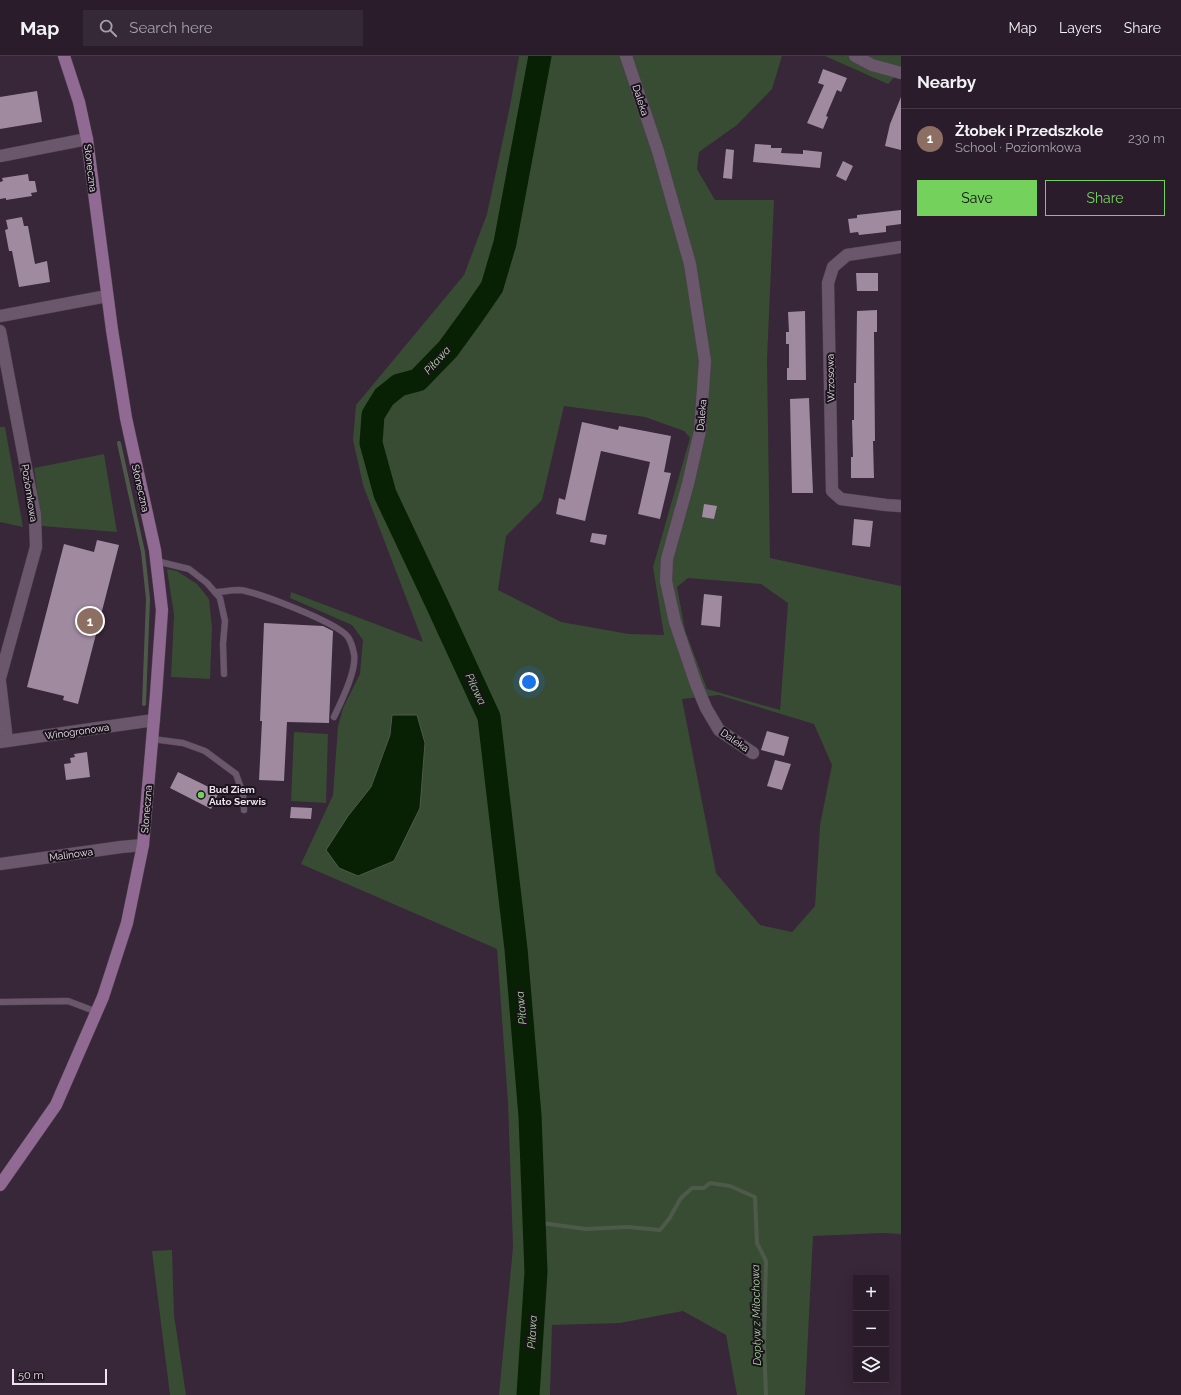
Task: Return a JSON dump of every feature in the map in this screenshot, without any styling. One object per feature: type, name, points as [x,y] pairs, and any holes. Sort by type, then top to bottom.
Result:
[{"type":"street","name":"Słoneczna","points":[[0,1185],[56,1105],[103,997],[127,923],[143,845],[162,610],[156,561],[126,418],[107,296],[87,139],[79,102],[64,56]]},
{"type":"street","name":"Daleka","points":[[626,56],[658,151],[690,264],[705,361],[700,431],[688,484],[667,559],[666,581],[674,622],[706,708],[719,730],[753,753]]},
{"type":"street","points":[[855,56],[872,65],[901,73]]},
{"type":"street","points":[[0,156],[87,139]]},
{"type":"street","name":"Wrzosowa","points":[[901,247],[847,255],[833,267],[828,283],[832,490],[841,499],[886,506],[901,506]]},
{"type":"street","points":[[0,316],[107,296]]},
{"type":"street","name":"Poziomkowa","points":[[0,331],[35,515],[36,547],[0,678]]},
{"type":"street","points":[[0,682],[3,741]]},
{"type":"street","name":"Winogronowa","points":[[3,741],[154,720]]},
{"type":"street","name":"Malinowa","points":[[0,864],[143,845]]},
{"type":"lane","points":[[156,561],[189,569],[207,583],[220,598],[225,621],[223,644],[224,674]]},
{"type":"lane","points":[[215,592],[240,590],[261,596],[318,617],[340,630],[348,637],[354,654],[352,670],[346,692],[334,717]]},
{"type":"lane","points":[[152,739],[183,743],[205,751],[236,774],[243,794],[244,810]]},
{"type":"lane","points":[[0,1002],[68,1001],[97,1012]]},
{"type":"shaded area","points":[[519,56],[782,56],[772,89],[737,125],[699,152],[697,169],[715,200],[774,200],[767,360],[770,558],[901,586],[901,1234],[884,1233],[813,1236],[805,1395],[737,1395],[726,1335],[683,1311],[620,1323],[552,1325],[550,1395],[499,1395],[513,1247],[508,1103],[497,949],[301,864],[333,795],[338,726],[343,708],[360,674],[363,640],[352,625],[290,598],[291,592],[423,642],[363,485],[353,440],[356,405],[464,275],[487,214]],"holes":[[[564,406],[645,417],[684,431],[690,438],[653,567],[664,635],[629,634],[561,622],[498,590],[506,536],[542,500]],[[688,578],[761,584],[788,603],[780,710],[707,689],[685,630],[677,587]],[[719,695],[814,724],[832,765],[820,825],[815,906],[792,932],[760,925],[716,873],[682,699]],[[392,715],[394,860],[348,816],[371,787],[390,735]]]},
{"type":"shaded area","points":[[825,56],[901,56],[901,70],[888,84]]},
{"type":"shaded area","points":[[0,427],[5,427],[23,527],[0,522]]},
{"type":"shaded area","points":[[104,454],[117,532],[42,526],[34,468]]},
{"type":"shaded area","points":[[167,569],[177,571],[197,584],[209,599],[212,628],[210,679],[171,677],[174,615]]},
{"type":"shaded area","points":[[392,715],[417,715],[425,743],[420,808],[394,861],[358,876],[339,868],[326,850],[348,816],[371,787],[390,735]]},
{"type":"shaded area","points":[[294,732],[328,734],[326,803],[291,801]]},
{"type":"shaded area","points":[[172,1250],[174,1315],[186,1395],[170,1395],[152,1251]]},
{"type":"building","points":[[823,69],[847,78],[841,92],[837,90],[826,116],[828,117],[823,129],[807,123],[824,85],[818,83]]},
{"type":"building","points":[[37,91],[42,122],[0,129],[0,97]]},
{"type":"building","points":[[901,97],[901,150],[885,146],[890,124]]},
{"type":"building","points":[[755,144],[771,145],[771,148],[782,148],[781,153],[803,154],[803,150],[822,152],[820,168],[753,162]]},
{"type":"building","points":[[726,149],[734,150],[732,179],[723,178]]},
{"type":"building","points":[[843,161],[853,166],[846,181],[836,176]]},
{"type":"building","points":[[28,174],[29,181],[35,181],[37,192],[31,193],[32,196],[6,200],[6,198],[0,199],[0,182],[3,181],[2,178]]},
{"type":"building","points":[[901,210],[901,224],[886,226],[886,232],[859,235],[858,232],[850,233],[848,219],[857,218],[857,215]]},
{"type":"building","points":[[22,217],[24,226],[28,226],[35,264],[47,261],[50,282],[19,287],[12,251],[9,251],[5,230],[8,229],[6,220]]},
{"type":"building","points":[[856,273],[878,273],[878,291],[857,291]]},
{"type":"building","points":[[877,310],[877,332],[874,332],[874,478],[851,478],[851,457],[853,457],[852,420],[854,420],[854,383],[856,383],[857,311]]},
{"type":"building","points":[[805,311],[806,380],[787,380],[787,368],[789,368],[789,344],[786,344],[786,332],[789,332],[788,312]]},
{"type":"building","points":[[809,398],[813,493],[792,493],[790,399]]},
{"type":"building","points":[[582,422],[618,430],[619,426],[671,436],[664,472],[671,473],[660,519],[638,514],[650,462],[601,451],[585,521],[556,514],[559,498],[565,500]]},
{"type":"building","points":[[704,504],[717,506],[714,519],[702,517]]},
{"type":"building","points":[[854,519],[873,521],[870,547],[852,545]]},
{"type":"building","points":[[592,533],[607,535],[605,545],[590,542]]},
{"type":"building","points":[[97,540],[119,545],[78,704],[63,700],[64,696],[27,687],[64,544],[94,552]]},
{"type":"building","points":[[704,594],[722,596],[720,627],[701,625]]},
{"type":"building","points":[[264,623],[323,626],[333,631],[329,723],[287,722],[284,781],[259,780]]},
{"type":"building","points":[[767,731],[789,737],[784,756],[761,750]]},
{"type":"building","points":[[87,752],[90,777],[66,780],[64,764],[71,763],[70,758],[75,757],[74,754]]},
{"type":"building","points":[[775,760],[791,764],[782,790],[767,786]]},
{"type":"building","points":[[178,772],[219,792],[211,809],[170,788]]},
{"type":"building","points":[[291,807],[312,808],[311,819],[290,818]]},
{"type":"waterway","name":"Piława","points":[[528,1395],[536,1272],[530,1116],[516,949],[489,717],[385,494],[371,443],[373,415],[384,397],[399,385],[418,380],[448,349],[492,287],[505,243],[540,56]]},
{"type":"waterway","points":[[119,443],[143,552],[148,599],[144,704]]},
{"type":"waterway","name":"Dopływ z Miłochowa","points":[[534,1222],[586,1229],[628,1227],[660,1230],[669,1219],[681,1198],[692,1188],[704,1188],[710,1183],[730,1186],[755,1197],[757,1243],[766,1261],[764,1342],[766,1395]]},
{"type":"place","name":"Żłobek i Przedszkole","points":[[90,621]]},
{"type":"place","name":"Bud Ziem Auto Serwis","points":[[201,795]]}]
